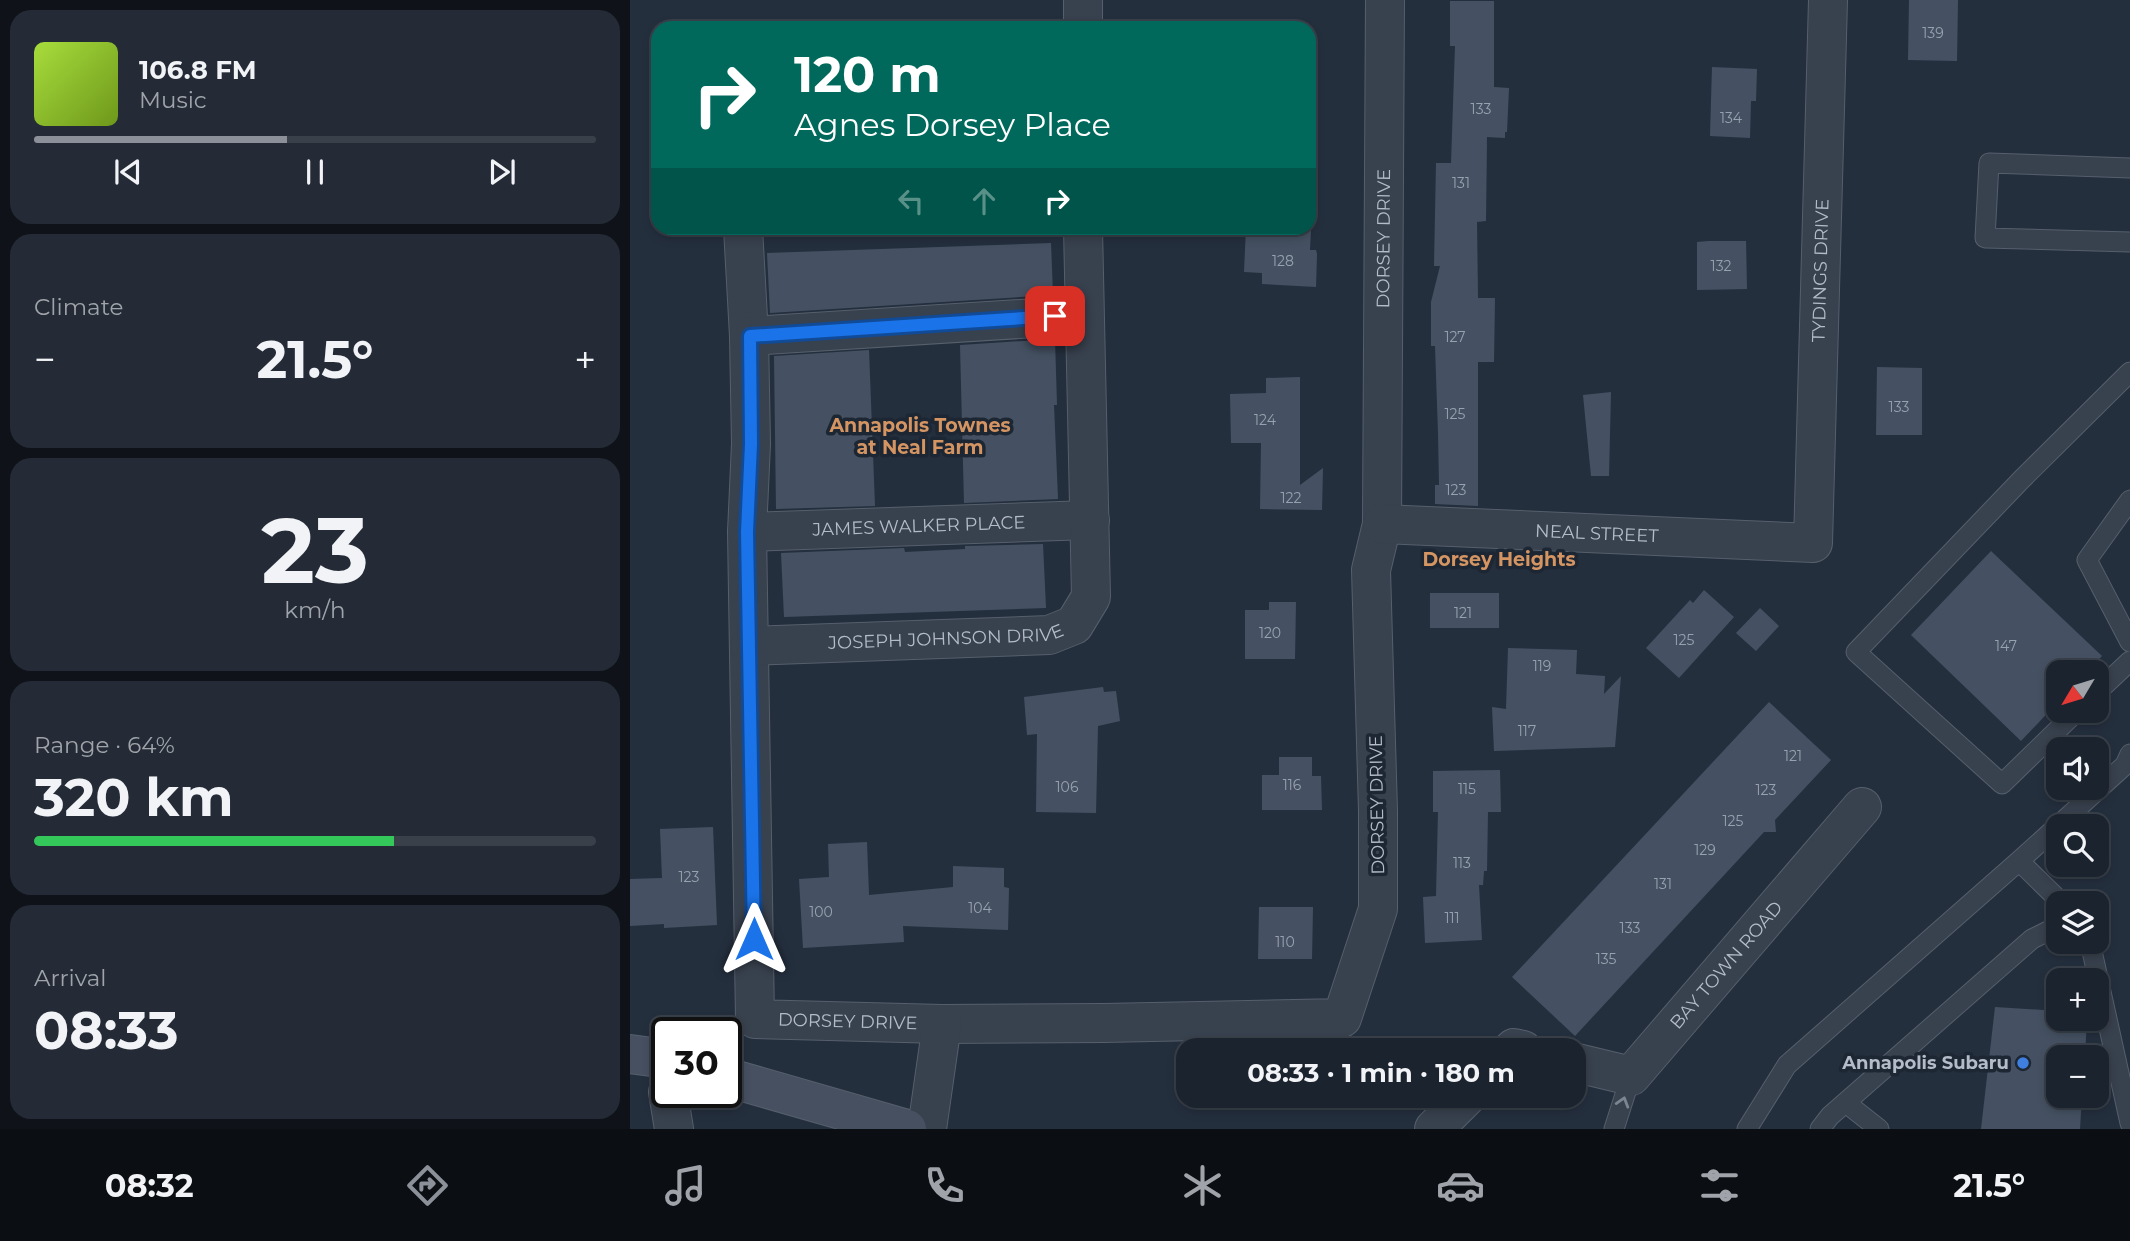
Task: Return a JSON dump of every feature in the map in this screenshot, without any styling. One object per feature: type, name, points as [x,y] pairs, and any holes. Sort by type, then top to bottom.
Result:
[{"type":"main road","points":[[742,1082],[907,1129]]},
{"type":"street","points":[[1083,0],[1083,21]]},
{"type":"street","name":"DORSEY DRIVE","points":[[750,646],[755,1019],[942,1024],[1342,1018],[1378,909],[1371,570],[1382,524],[1385,0]]},
{"type":"street","name":"TYDINGS DRIVE","points":[[1813,542],[1828,0]]},
{"type":"street","points":[[743,235],[750,336],[751,444],[747,532],[750,646]]},
{"type":"street","name":"JOSEPH JOHNSON DRIVE","points":[[750,646],[1049,635],[1074,625],[1091,597],[1083,235]]},
{"type":"street","points":[[750,336],[1083,315]]},
{"type":"street","name":"JAMES WALKER PLACE","points":[[747,532],[1090,520]]},
{"type":"street","name":"NEAL STREET","points":[[1382,524],[1813,542]]},
{"type":"street","name":"BAY TOWN ROAD","points":[[1631,1076],[1862,807]]},
{"type":"street","points":[[927,1129],[942,1024]]},
{"type":"street","points":[[1586,1065],[1631,1076]]},
{"type":"street","points":[[669,1108],[674,1129]]},
{"type":"street","points":[[1434,1129],[1455,1108]]},
{"type":"lane","points":[[2130,168],[1989,163],[1985,238],[2130,242]]},
{"type":"lane","points":[[2065,723],[2002,784],[1856,652],[2022,479],[2130,372]]},
{"type":"lane","points":[[2130,500],[2087,560],[2130,642]]},
{"type":"lane","points":[[2109,681],[2130,661]]},
{"type":"lane","points":[[1747,1129],[1787,1065],[2019,862],[2125,765],[2130,754]]},
{"type":"lane","points":[[2019,862],[2049,891]]},
{"type":"lane","points":[[1821,1129],[1824,1122],[1846,1102],[2032,939],[2046,932]]},
{"type":"lane","points":[[2093,954],[2130,1123]]},
{"type":"lane","points":[[1615,1129],[1631,1076]]},
{"type":"lane","points":[[1846,1102],[1879,1129]]},
{"type":"building","points":[[1909,0],[1958,0],[1957,61],[1908,60]]},
{"type":"building","points":[[1450,1],[1494,1],[1494,87],[1509,88],[1505,138],[1487,137],[1486,221],[1477,222],[1478,298],[1495,298],[1494,362],[1478,362],[1478,506],[1435,504],[1435,485],[1439,485],[1438,433],[1435,346],[1431,346],[1431,302],[1440,266],[1434,266],[1436,163],[1451,163],[1455,46],[1450,46]]},
{"type":"building","points":[[1712,67],[1757,69],[1756,101],[1751,101],[1750,138],[1710,136]]},
{"type":"building","points":[[1246,235],[1311,235],[1310,250],[1316,250],[1317,254],[1316,287],[1262,284],[1262,273],[1244,272]]},
{"type":"building","points":[[1746,241],[1747,289],[1697,290],[1697,242]]},
{"type":"building","points":[[1051,243],[1053,295],[770,313],[767,253]]},
{"type":"building","points":[[1055,339],[1057,405],[1054,405],[1058,499],[964,503],[960,345]]},
{"type":"building","points":[[869,350],[875,506],[776,509],[774,356]]},
{"type":"building","points":[[1877,367],[1922,368],[1922,435],[1876,435]]},
{"type":"building","points":[[1300,377],[1300,485],[1323,468],[1322,510],[1260,509],[1261,443],[1231,443],[1230,394],[1266,393],[1266,378]]},
{"type":"building","points":[[1611,392],[1609,476],[1591,476],[1583,395]]},
{"type":"building","points":[[1043,544],[1046,608],[784,617],[781,553],[904,548],[905,552],[965,549],[965,546]]},
{"type":"building","points":[[1991,551],[2102,656],[2098,660],[2046,660],[2046,715],[2021,741],[1911,635]]},
{"type":"building","points":[[1704,590],[1734,617],[1679,678],[1646,648],[1690,600],[1693,603]]},
{"type":"building","points":[[1430,593],[1499,593],[1499,628],[1430,628]]},
{"type":"building","points":[[1269,602],[1296,602],[1295,659],[1245,659],[1245,610],[1269,610]]},
{"type":"building","points":[[1760,608],[1779,626],[1756,651],[1736,633]]},
{"type":"building","points":[[1508,648],[1577,650],[1576,674],[1605,676],[1604,694],[1621,676],[1615,747],[1494,751],[1492,707],[1506,709]]},
{"type":"building","points":[[1103,687],[1104,692],[1116,691],[1120,721],[1098,726],[1096,813],[1036,812],[1037,734],[1027,735],[1024,697]]},
{"type":"building","points":[[1769,702],[1831,760],[1775,820],[1776,832],[1764,832],[1575,1036],[1512,977]]},
{"type":"building","points":[[1279,757],[1312,757],[1312,776],[1321,776],[1322,810],[1262,810],[1262,775],[1279,775]]},
{"type":"building","points":[[1500,770],[1501,812],[1488,812],[1487,871],[1484,871],[1483,885],[1479,885],[1482,940],[1425,943],[1423,897],[1436,896],[1438,812],[1433,812],[1433,771]]},
{"type":"building","points":[[713,827],[717,925],[664,928],[664,924],[630,926],[630,879],[662,878],[660,829]]},
{"type":"building","points":[[867,842],[869,895],[953,887],[953,866],[1004,868],[1004,887],[1009,888],[1008,930],[903,926],[904,942],[803,948],[799,879],[829,877],[828,844]]},
{"type":"building","points":[[1259,907],[1313,907],[1312,959],[1258,959]]},
{"type":"building","name":"Annapolis Subaru","points":[[1995,1007],[2046,1010],[2046,1031],[2086,1031],[2086,1045],[2046,1045],[2046,1108],[2081,1108],[2080,1129],[1981,1129]]},
{"type":"place","name":"Annapolis Subaru","points":[[2023,1063]]},
{"type":"district","name":"Annapolis Townes at Neal Farm","points":[[920,436]]},
{"type":"district","name":"Dorsey Heights","points":[[1499,559]]},
{"type":"route","points":[[754,939],[747,532],[751,444],[750,336],[1055,316]]}]
